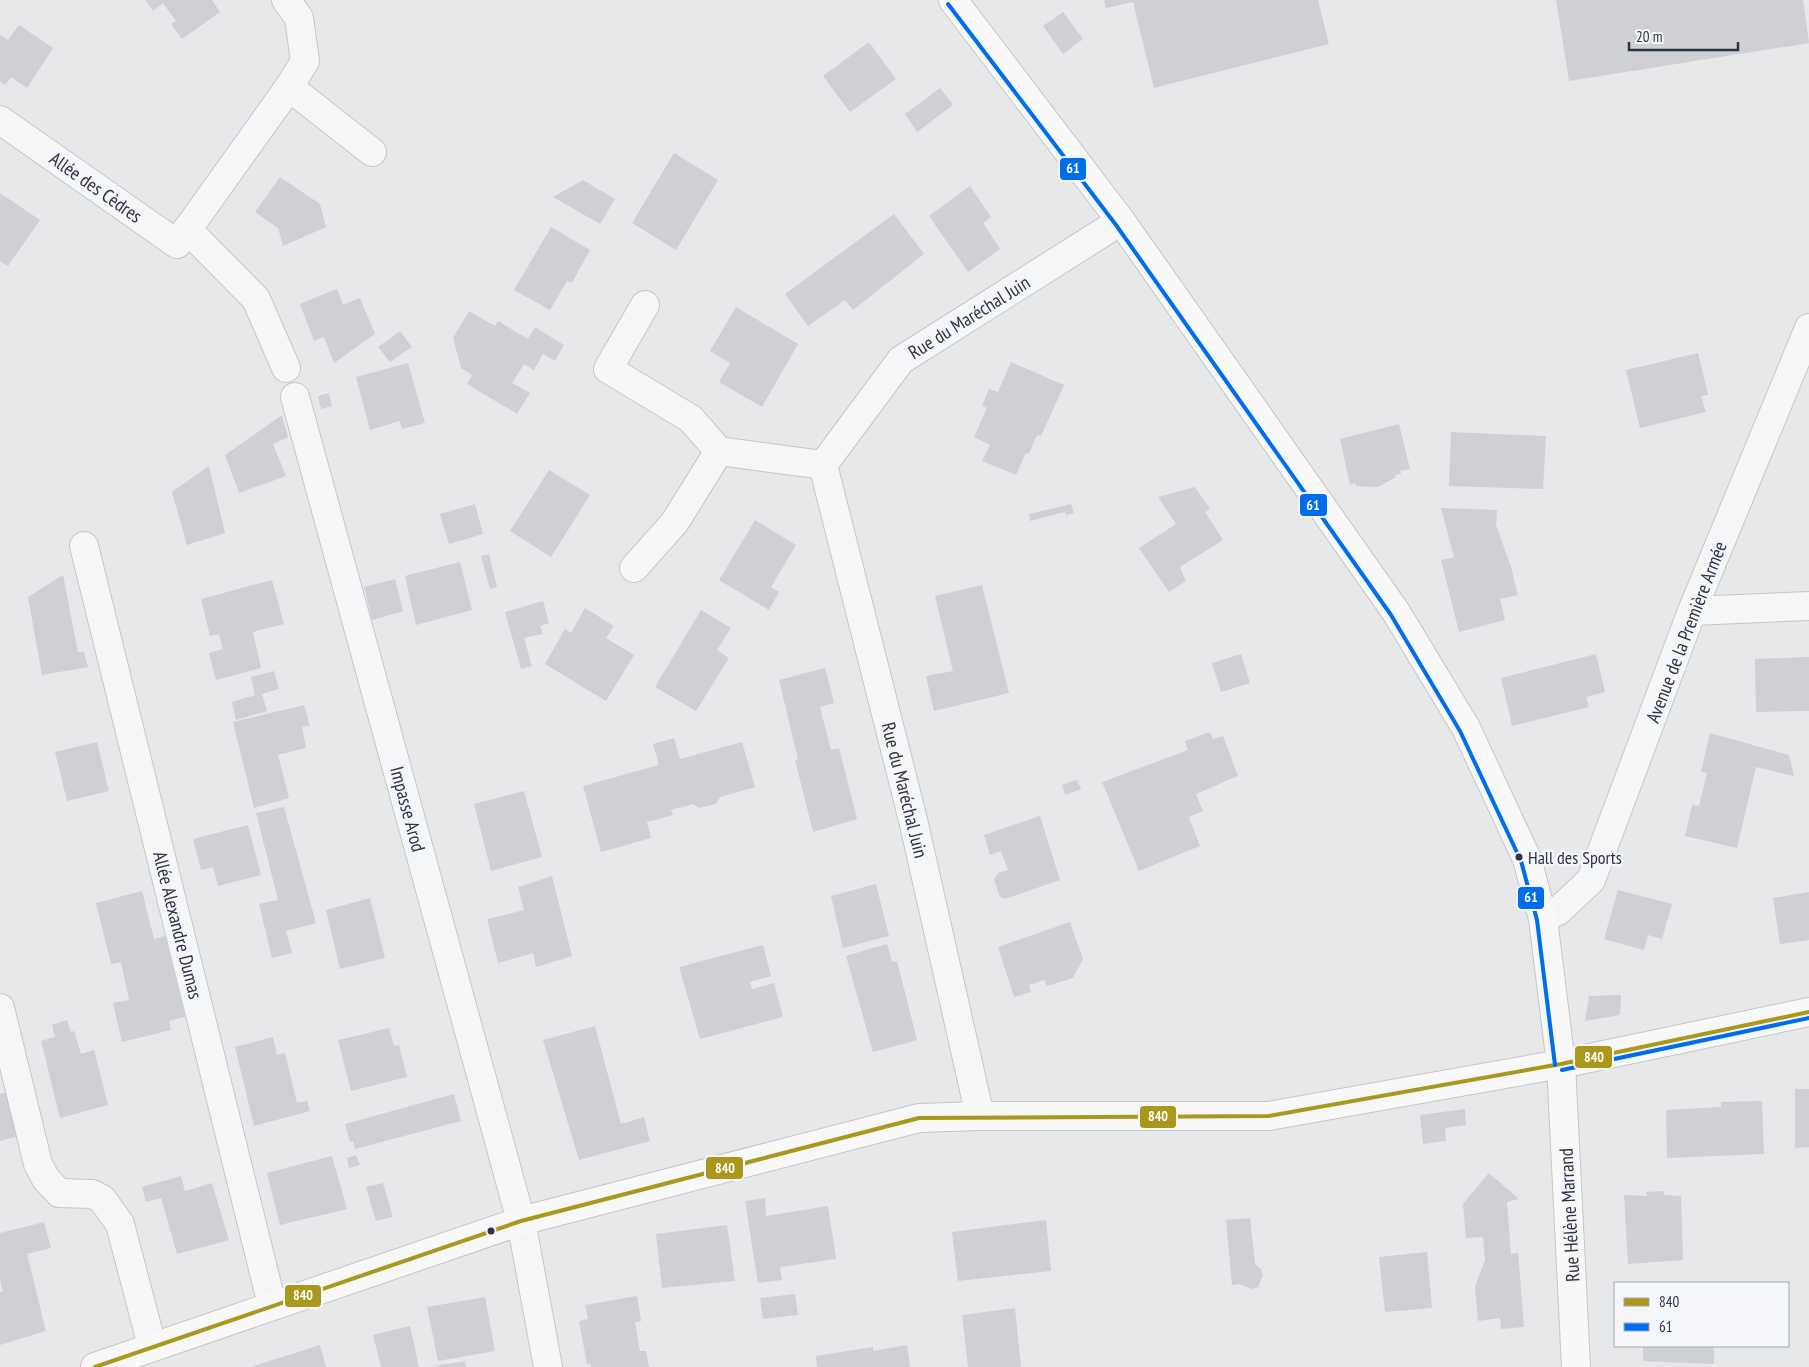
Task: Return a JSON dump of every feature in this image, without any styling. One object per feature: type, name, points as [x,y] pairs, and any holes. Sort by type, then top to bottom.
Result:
[{"type":"main road","name":"Rue Hélène Marrand","points":[[952,0],[1122,221],[1396,612],[1466,728],[1527,860],[1543,919],[1561,1064],[1576,1367]]},
{"type":"main road","points":[[95,1367],[521,1221],[919,1118],[980,1116],[1268,1116],[1561,1064],[1809,1012]]},
{"type":"street","name":"Allée des Cèdres","points":[[0,120],[177,244],[289,87],[305,61],[299,18],[286,0]]},
{"type":"street","points":[[289,87],[372,152]]},
{"type":"street","name":"Rue du Maréchal Juin","points":[[980,1116],[913,820],[823,465],[901,360],[1122,221]]},
{"type":"street","points":[[187,229],[256,299],[286,368]]},
{"type":"street","points":[[645,305],[608,369],[691,419],[719,451],[823,465]]},
{"type":"street","name":"Avenue de la Première Armée","points":[[1543,919],[1558,911],[1591,880],[1692,610],[1809,328]]},
{"type":"street","name":"Impasse Arod","points":[[295,397],[521,1221],[548,1367]]},
{"type":"street","points":[[634,568],[675,522],[719,451]]},
{"type":"street","name":"Allée Alexandre Dumas","points":[[84,546],[272,1305]]},
{"type":"street","points":[[1692,610],[1809,606]]},
{"type":"street","points":[[0,1008],[38,1164],[46,1179],[59,1193],[92,1194],[102,1200],[120,1224],[152,1346]]},
{"type":"building","points":[[145,0],[212,0],[220,12],[182,39],[171,24],[176,21],[163,3],[153,11]]},
{"type":"building","points":[[1104,0],[1318,0],[1329,44],[1154,88],[1133,2],[1106,8]]},
{"type":"building","points":[[1556,0],[1803,0],[1809,43],[1569,81]]},
{"type":"building","points":[[1063,12],[1083,39],[1063,54],[1043,26]]},
{"type":"building","points":[[19,25],[53,48],[27,88],[11,77],[5,85],[0,81],[0,35],[8,40]]},
{"type":"building","points":[[869,42],[896,79],[850,112],[823,76]]},
{"type":"building","points":[[940,88],[953,105],[917,132],[905,114]]},
{"type":"building","points":[[674,153],[718,180],[676,250],[632,223]]},
{"type":"building","points":[[280,177],[320,204],[326,227],[283,246],[278,228],[255,212]]},
{"type":"building","points":[[583,180],[615,199],[600,224],[553,197]]},
{"type":"building","points":[[970,186],[991,217],[983,223],[1000,249],[968,272],[929,216]]},
{"type":"building","points":[[0,193],[40,220],[8,266],[0,261]]},
{"type":"building","points":[[894,214],[924,254],[853,310],[845,300],[808,326],[785,294]]},
{"type":"building","points":[[551,227],[590,250],[572,283],[567,281],[550,310],[514,290]]},
{"type":"building","points":[[337,289],[343,305],[360,298],[375,334],[334,363],[324,337],[314,341],[300,304]]},
{"type":"building","points":[[736,307],[798,344],[762,407],[719,382],[730,363],[710,351]]},
{"type":"building","points":[[469,311],[495,326],[498,321],[528,339],[535,327],[564,345],[555,361],[543,354],[534,370],[524,364],[512,383],[530,393],[517,414],[467,384],[472,375],[461,368],[453,338]]},
{"type":"building","points":[[400,331],[412,347],[390,362],[378,347]]},
{"type":"building","points":[[1698,353],[1708,395],[1701,396],[1706,412],[1640,428],[1626,370]]},
{"type":"building","points":[[1011,362],[1064,385],[1041,436],[1037,435],[1029,453],[1025,454],[1016,475],[982,461],[990,445],[974,437],[987,408],[982,406],[989,389],[998,392]]},
{"type":"building","points":[[408,363],[425,423],[402,429],[400,421],[370,430],[356,377]]},
{"type":"building","points":[[329,393],[332,406],[321,409],[318,396]]},
{"type":"building","points":[[282,415],[288,437],[273,444],[286,476],[239,493],[225,455]]},
{"type":"building","points":[[1399,424],[1410,469],[1400,471],[1401,474],[1395,475],[1396,477],[1378,487],[1356,486],[1355,483],[1350,485],[1340,439]]},
{"type":"building","points":[[1451,432],[1546,436],[1543,489],[1449,486]]},
{"type":"building","points":[[209,466],[225,533],[187,545],[172,492]]},
{"type":"building","points":[[549,470],[590,495],[551,557],[510,531]]},
{"type":"building","points":[[1195,487],[1210,509],[1205,512],[1223,540],[1180,567],[1186,581],[1169,592],[1139,548],[1176,524],[1158,497]]},
{"type":"building","points":[[475,504],[483,534],[449,544],[440,514]]},
{"type":"building","points":[[1071,504],[1074,513],[1066,515],[1065,512],[1030,521],[1029,514]]},
{"type":"building","points":[[1441,508],[1497,510],[1496,525],[1511,567],[1518,595],[1500,599],[1505,620],[1459,632],[1441,560],[1454,557]]},
{"type":"building","points":[[755,520],[796,545],[771,587],[779,592],[769,610],[719,580]]},
{"type":"building","points":[[489,554],[497,587],[490,589],[481,556]]},
{"type":"building","points":[[460,562],[472,610],[416,625],[405,576]]},
{"type":"building","points":[[63,575],[78,652],[84,652],[88,667],[42,675],[28,597]]},
{"type":"building","points":[[395,579],[403,611],[372,620],[364,587]]},
{"type":"building","points":[[272,580],[284,624],[253,632],[261,668],[216,680],[209,653],[223,649],[219,634],[210,636],[201,599]]},
{"type":"building","points":[[982,585],[1009,693],[934,711],[926,676],[953,671],[935,596]]},
{"type":"building","points":[[543,601],[549,623],[540,626],[543,634],[524,638],[532,666],[521,669],[505,612]]},
{"type":"building","points":[[585,608],[614,626],[606,638],[634,655],[606,701],[545,664],[565,629],[571,633]]},
{"type":"building","points":[[701,610],[731,628],[717,650],[729,658],[696,711],[655,687]]},
{"type":"building","points":[[1241,654],[1250,683],[1221,692],[1212,663]]},
{"type":"building","points":[[1596,654],[1605,692],[1586,697],[1589,707],[1512,726],[1501,678]]},
{"type":"building","points":[[1809,657],[1809,711],[1756,712],[1755,659]]},
{"type":"building","points":[[825,668],[834,703],[820,707],[831,750],[839,748],[857,819],[813,832],[795,760],[798,759],[779,680]]},
{"type":"building","points":[[274,671],[279,689],[262,694],[267,711],[236,720],[232,702],[255,695],[251,677]]},
{"type":"building","points":[[304,705],[310,726],[302,727],[306,748],[278,755],[289,798],[254,808],[233,722]]},
{"type":"building","points":[[1210,732],[1213,739],[1223,736],[1238,776],[1196,794],[1203,811],[1189,817],[1200,846],[1139,871],[1102,782],[1188,750],[1185,741]]},
{"type":"building","points":[[1710,733],[1789,755],[1794,776],[1756,767],[1737,848],[1685,836],[1692,805],[1699,806],[1707,773],[1701,772]]},
{"type":"building","points":[[674,738],[680,759],[742,742],[755,787],[720,797],[716,804],[699,808],[693,804],[671,810],[673,815],[647,822],[651,838],[601,852],[583,786],[659,765],[653,744]]},
{"type":"building","points":[[97,742],[109,791],[67,801],[55,752]]},
{"type":"building","points":[[1077,780],[1081,789],[1065,795],[1062,785]]},
{"type":"building","points":[[524,791],[542,857],[491,871],[474,804]]},
{"type":"building","points":[[284,807],[316,923],[286,931],[292,953],[272,958],[259,904],[278,900],[256,813]]},
{"type":"building","points":[[1040,816],[1060,880],[1005,899],[1000,897],[994,879],[998,873],[1008,870],[1001,851],[990,855],[984,835]]},
{"type":"building","points":[[248,825],[261,875],[218,886],[213,867],[201,870],[193,839]]},
{"type":"building","points":[[552,876],[572,956],[536,967],[533,953],[498,963],[487,919],[524,910],[518,887]]},
{"type":"building","points":[[876,884],[889,936],[843,948],[831,896]]},
{"type":"building","points":[[1618,890],[1672,904],[1662,939],[1648,935],[1644,950],[1604,939]]},
{"type":"building","points":[[142,891],[154,939],[165,936],[185,1017],[169,1021],[171,1030],[122,1042],[113,1003],[129,1000],[121,962],[111,964],[96,903]]},
{"type":"building","points":[[1809,892],[1809,940],[1780,944],[1773,898]]},
{"type":"building","points":[[370,898],[385,958],[340,969],[326,910]]},
{"type":"building","points":[[1070,922],[1083,959],[1073,978],[1047,986],[1044,980],[1029,985],[1031,992],[1014,997],[998,947]]},
{"type":"building","points":[[887,944],[892,962],[897,961],[917,1040],[873,1052],[846,956]]},
{"type":"building","points":[[763,945],[771,976],[750,982],[752,989],[774,983],[783,1017],[700,1039],[679,967]]},
{"type":"building","points":[[1621,995],[1620,1015],[1585,1021],[1589,996]]},
{"type":"building","points":[[67,1020],[71,1032],[74,1031],[81,1054],[94,1050],[108,1105],[60,1118],[41,1041],[55,1037],[52,1025]]},
{"type":"building","points":[[595,1026],[621,1124],[644,1117],[650,1141],[579,1160],[543,1040]]},
{"type":"building","points":[[389,1028],[394,1046],[399,1045],[407,1077],[351,1091],[338,1040]]},
{"type":"building","points":[[273,1037],[277,1055],[285,1053],[297,1103],[307,1101],[310,1111],[254,1126],[235,1047]]},
{"type":"building","points":[[1795,1089],[1809,1089],[1809,1147],[1795,1148]]},
{"type":"building","points":[[7,1092],[18,1136],[0,1141],[0,1094]]},
{"type":"building","points":[[454,1094],[461,1121],[355,1149],[353,1141],[350,1142],[345,1124]]},
{"type":"building","points":[[1762,1101],[1764,1154],[1667,1158],[1666,1110],[1721,1107],[1721,1102]]},
{"type":"building","points":[[1465,1109],[1466,1125],[1445,1128],[1446,1141],[1423,1144],[1420,1115]]},
{"type":"building","points":[[356,1155],[360,1165],[349,1168],[347,1158]]},
{"type":"building","points":[[332,1156],[347,1209],[280,1225],[267,1173]]},
{"type":"building","points":[[1489,1173],[1519,1199],[1507,1202],[1511,1254],[1518,1253],[1524,1327],[1501,1329],[1500,1318],[1478,1321],[1475,1286],[1485,1260],[1483,1237],[1466,1238],[1463,1204]]},
{"type":"building","points":[[181,1176],[185,1191],[212,1183],[229,1240],[177,1254],[161,1198],[146,1202],[142,1187]]},
{"type":"building","points":[[383,1183],[393,1217],[376,1221],[366,1187]]},
{"type":"building","points":[[1664,1191],[1664,1195],[1681,1196],[1683,1260],[1628,1264],[1624,1195],[1647,1196],[1646,1192]]},
{"type":"building","points":[[765,1198],[766,1216],[828,1206],[836,1259],[780,1267],[782,1280],[758,1283],[745,1201]]},
{"type":"building","points":[[1250,1218],[1255,1264],[1261,1269],[1263,1275],[1258,1287],[1252,1289],[1239,1284],[1232,1285],[1226,1220]]},
{"type":"building","points":[[1046,1220],[1051,1271],[958,1281],[952,1232]]},
{"type":"building","points":[[44,1222],[51,1248],[27,1254],[46,1331],[0,1345],[0,1292],[3,1292],[0,1280],[0,1233]]},
{"type":"building","points":[[727,1225],[735,1281],[662,1288],[656,1234]]},
{"type":"building","points":[[1427,1252],[1432,1308],[1385,1312],[1379,1257]]},
{"type":"building","points":[[795,1294],[798,1315],[763,1319],[760,1298]]},
{"type":"building","points":[[637,1296],[641,1321],[635,1322],[640,1351],[646,1351],[649,1367],[591,1367],[590,1363],[587,1364],[579,1321],[588,1319],[585,1305]]},
{"type":"building","points":[[485,1297],[495,1351],[438,1361],[427,1307]]},
{"type":"building","points":[[1015,1308],[1021,1367],[968,1367],[962,1315]]},
{"type":"building","points":[[410,1326],[419,1367],[381,1367],[373,1335]]},
{"type":"building","points":[[320,1345],[326,1367],[251,1367]]},
{"type":"building","points":[[907,1345],[910,1367],[817,1367],[816,1356],[873,1347],[873,1351]]},
{"type":"building","points":[[1643,1347],[1714,1347],[1714,1364],[1643,1361]]},
{"type":"building","points":[[465,1361],[466,1367],[435,1367],[435,1366]]},
{"type":"transit line","name":"61","points":[[948,4],[1116,225],[1391,615],[1460,731],[1521,861],[1537,920],[1555,1065]]},
{"type":"transit line","name":"840","points":[[95,1367],[521,1221],[919,1118],[1269,1116],[1561,1064],[1809,1012]]},
{"type":"transit line","name":"61","points":[[1562,1070],[1809,1018]]},
{"type":"place","name":"Hall des Sports","points":[[1519,857]]}]
